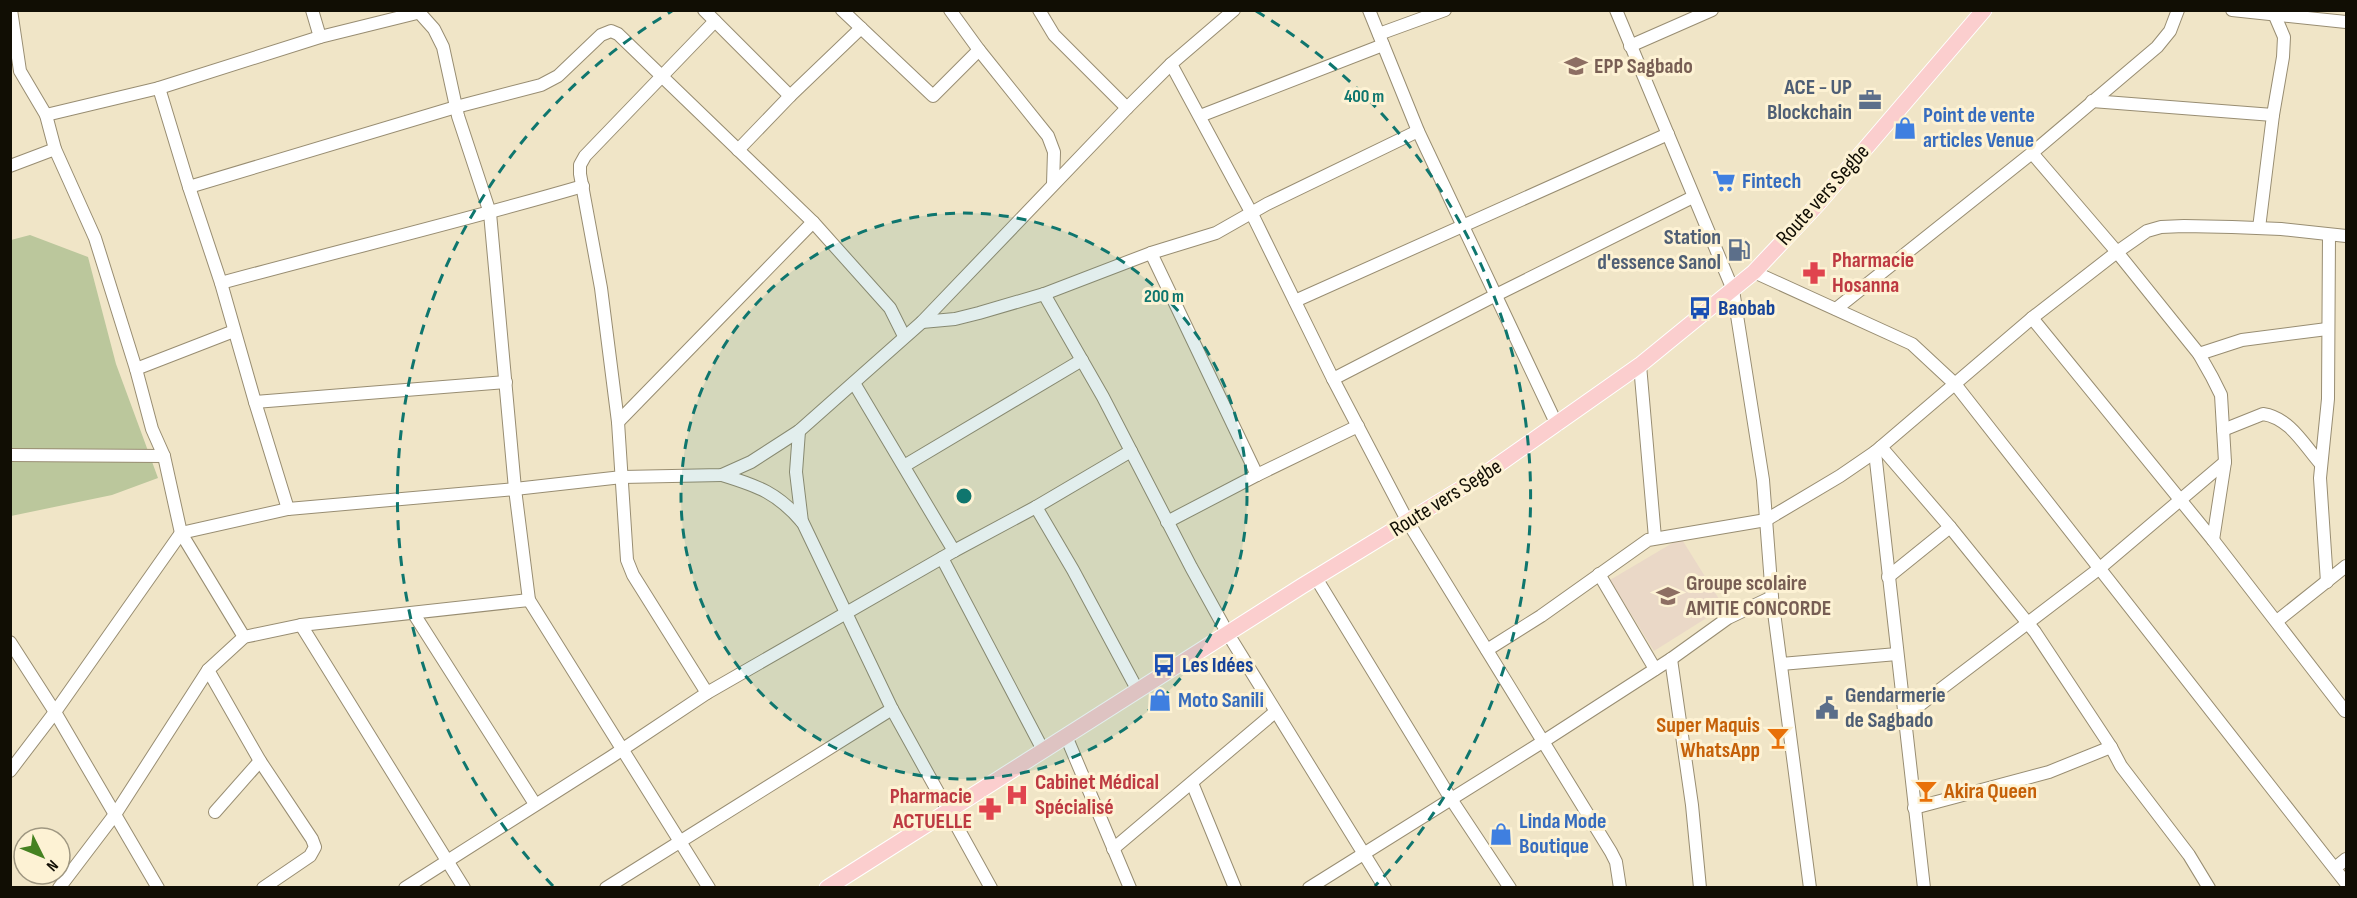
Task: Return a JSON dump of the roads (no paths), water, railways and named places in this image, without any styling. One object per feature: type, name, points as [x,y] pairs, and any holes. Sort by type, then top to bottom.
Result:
[{"type":"main road","name":"Route vers Segbe","points":[[827,888],[1408,522],[1557,426],[1640,365],[1754,272],[1839,179],[1984,10]]},
{"type":"street","points":[[312,10],[320,37]]},
{"type":"street","points":[[704,10],[790,96]]},
{"type":"street","points":[[842,10],[933,96],[979,50]]},
{"type":"street","points":[[950,10],[1048,136],[1054,152],[1053,184]]},
{"type":"street","points":[[1039,10],[1054,35],[1127,108]]},
{"type":"street","points":[[723,475],[751,462],[799,431],[922,322],[1171,64],[1234,10]]},
{"type":"street","points":[[1370,10],[1418,131],[1557,426]]},
{"type":"street","points":[[1200,116],[1381,40],[1445,10]]},
{"type":"street","points":[[1616,10],[1733,291],[1754,415],[1772,597],[1810,888]]},
{"type":"street","points":[[1630,46],[1712,10]]},
{"type":"street","points":[[1836,309],[2032,153],[2157,47],[2170,31],[2178,10]]},
{"type":"street","points":[[2232,10],[2346,22]]},
{"type":"street","points":[[11,11],[15,73],[46,115],[55,149],[95,238],[136,369],[152,429],[164,456],[180,533],[244,637]]},
{"type":"street","points":[[46,115],[159,88],[320,37],[417,11],[435,29],[442,47],[456,107],[490,213],[515,489],[529,600],[709,888]]},
{"type":"street","points":[[2259,228],[2273,115],[2283,57],[2284,37],[2275,16]]},
{"type":"street","points":[[707,693],[627,560],[618,422],[601,288],[580,165],[585,156],[715,21]]},
{"type":"street","points":[[738,150],[861,28]]},
{"type":"street","points":[[189,187],[456,107],[551,82],[601,35],[611,31],[618,34],[813,222],[890,308],[904,336]]},
{"type":"street","points":[[1171,64],[1252,214],[1333,379],[1408,522],[1611,852],[1616,862],[1620,888]]},
{"type":"street","points":[[159,88],[221,283],[288,509]]},
{"type":"street","points":[[2092,101],[2273,115]]},
{"type":"street","points":[[922,322],[979,313],[1044,294],[1151,253],[1216,233],[1267,204],[1418,131]]},
{"type":"street","points":[[1295,301],[1668,134]]},
{"type":"street","points":[[10,166],[55,149]]},
{"type":"street","points":[[2032,153],[2117,252],[2199,354],[2221,395],[2225,462],[2213,540]]},
{"type":"street","points":[[221,283],[370,242],[490,213],[583,186]]},
{"type":"street","points":[[1333,379],[1693,197]]},
{"type":"street","points":[[618,422],[813,222]]},
{"type":"street","points":[[1487,650],[1550,610],[1645,542],[1655,538],[1766,520],[1840,476],[1878,449],[2032,318],[2147,231],[2161,227],[2259,228],[2346,236]]},
{"type":"street","points":[[2327,582],[2320,464],[2328,399],[2329,235]]},
{"type":"street","points":[[1151,253],[1257,475]]},
{"type":"street","points":[[1754,272],[1912,344],[1956,384],[2346,882]]},
{"type":"street","points":[[1044,294],[1082,360],[1228,634],[1385,888]]},
{"type":"street","points":[[2032,318],[2213,540],[2345,711]]},
{"type":"street","points":[[2199,354],[2242,340],[2327,329]]},
{"type":"street","points":[[136,369],[234,331]]},
{"type":"street","points":[[904,466],[1082,360]]},
{"type":"street","points":[[1640,365],[1655,538]]},
{"type":"street","points":[[255,402],[506,382]]},
{"type":"street","points":[[854,383],[954,551]]},
{"type":"street","points":[[2223,430],[2264,414],[2271,415],[2283,421],[2293,430],[2320,464]]},
{"type":"street","points":[[1167,522],[1358,426]]},
{"type":"street","points":[[799,431],[796,472],[803,523]]},
{"type":"street","points":[[1878,449],[1950,527],[2027,623],[2111,747],[2121,766],[2189,855],[2209,888]]},
{"type":"street","points":[[1878,449],[1888,577],[1924,888]]},
{"type":"street","points":[[405,888],[707,693],[1131,451]]},
{"type":"street","points":[[10,455],[164,456]]},
{"type":"street","points":[[1904,717],[2100,568],[2225,462]]},
{"type":"street","points":[[10,771],[56,712],[180,533],[288,509],[622,477],[723,475],[767,490],[790,508],[803,523],[892,709],[950,810],[991,888]]},
{"type":"street","points":[[1036,507],[1073,570],[1138,691]]},
{"type":"street","points":[[1888,577],[1950,527]]},
{"type":"street","points":[[942,558],[1043,750]]},
{"type":"street","points":[[2277,621],[2346,566]]},
{"type":"street","points":[[1599,574],[1655,669]]},
{"type":"street","points":[[1316,578],[1451,799],[1510,888]]},
{"type":"street","points":[[1310,888],[1544,741],[1655,669],[1728,618],[1772,597]]},
{"type":"street","points":[[59,888],[116,813],[208,670],[244,637],[301,625],[529,600]]},
{"type":"street","points":[[414,614],[535,804]]},
{"type":"street","points":[[301,625],[464,888]]},
{"type":"street","points":[[10,642],[56,712],[159,888]]},
{"type":"street","points":[[1781,664],[1897,654]]},
{"type":"street","points":[[1671,658],[1692,805],[1700,888]]},
{"type":"street","points":[[208,670],[260,761],[312,838],[315,847],[310,856],[263,888]]},
{"type":"street","points":[[606,888],[892,709]]},
{"type":"street","points":[[1113,849],[1275,712]]},
{"type":"street","points":[[1066,736],[1130,888]]},
{"type":"street","points":[[1914,807],[2049,772],[2111,747]]},
{"type":"street","points":[[215,812],[260,761]]},
{"type":"street","points":[[1192,783],[1235,888]]},
{"type":"street","points":[[2335,868],[2346,859]]},
{"type":"place","name":"EPP Sagbado","points":[[1576,66]]},
{"type":"place","name":"ACE - UP Blockchain","points":[[1870,100]]},
{"type":"place","name":"Point de vente articles Venue","points":[[1905,128]]},
{"type":"place","name":"Fintech","points":[[1724,181]]},
{"type":"place","name":"Station d'essence Sanol","points":[[1739,250]]},
{"type":"place","name":"Pharmacie Hosanna","points":[[1814,273]]},
{"type":"place","name":"Baobab","points":[[1700,308]]},
{"type":"place","name":"Groupe scolaire AMITIE CONCORDE","points":[[1668,596]]},
{"type":"place","name":"Les Idées","points":[[1164,665]]},
{"type":"place","name":"Moto Sanili","points":[[1160,700]]},
{"type":"place","name":"Gendarmerie de Sagbado","points":[[1827,708]]},
{"type":"place","name":"Super Maquis WhatsApp","points":[[1778,738]]},
{"type":"place","name":"Akira Queen","points":[[1926,791]]},
{"type":"place","name":"Cabinet Médical Spécialisé","points":[[1017,795]]},
{"type":"place","name":"Pharmacie ACTUELLE","points":[[990,809]]},
{"type":"place","name":"Linda Mode Boutique","points":[[1501,834]]}]
